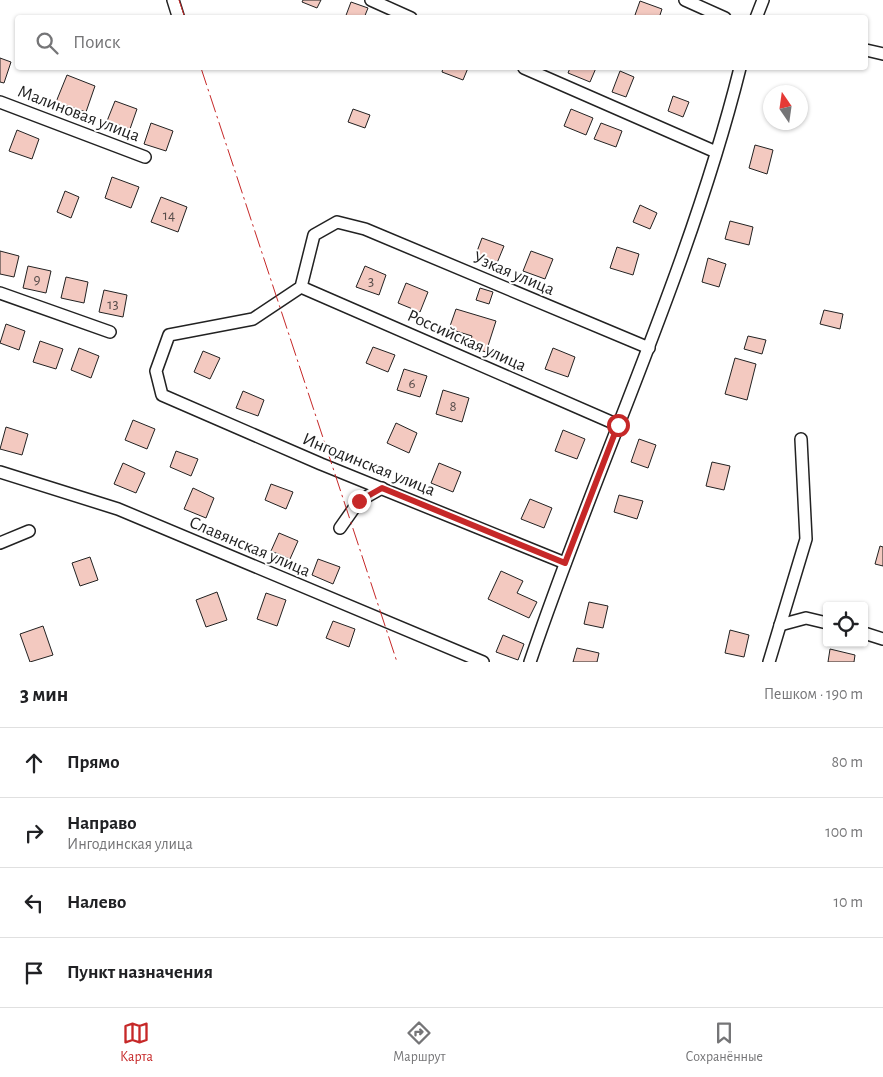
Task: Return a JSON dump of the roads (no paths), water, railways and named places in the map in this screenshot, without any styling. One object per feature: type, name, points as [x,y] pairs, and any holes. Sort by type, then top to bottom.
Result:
[{"type":"street","points":[[173,0],[178,15]]},
{"type":"street","points":[[371,0],[404,15]]},
{"type":"street","points":[[685,0],[718,15]]},
{"type":"street","points":[[757,15],[764,0]]},
{"type":"street","points":[[868,50],[883,54]]},
{"type":"street","points":[[529,70],[716,152]]},
{"type":"street","points":[[530,662],[565,563],[649,348],[716,152],[739,70]]},
{"type":"street","name":"Малиновая улица","points":[[0,102],[145,157]]},
{"type":"street","name":"Узкая улица","points":[[301,287],[314,235],[337,222],[365,229],[649,348]]},
{"type":"street","name":"Ингодинская улица","points":[[301,287],[253,319],[169,335],[156,372],[162,395],[565,563]]},
{"type":"street","name":"Российская улица","points":[[301,287],[618,425]]},
{"type":"street","points":[[0,294],[110,332]]},
{"type":"street","points":[[769,662],[806,539],[800,439]]},
{"type":"street","name":"Славянская улица","points":[[0,472],[118,508],[483,662]]},
{"type":"street","points":[[340,528],[359,501],[382,488]]},
{"type":"street","points":[[0,543],[29,531]]},
{"type":"street","points":[[780,625],[806,618],[823,622]]},
{"type":"street","points":[[868,634],[883,639]]}]
